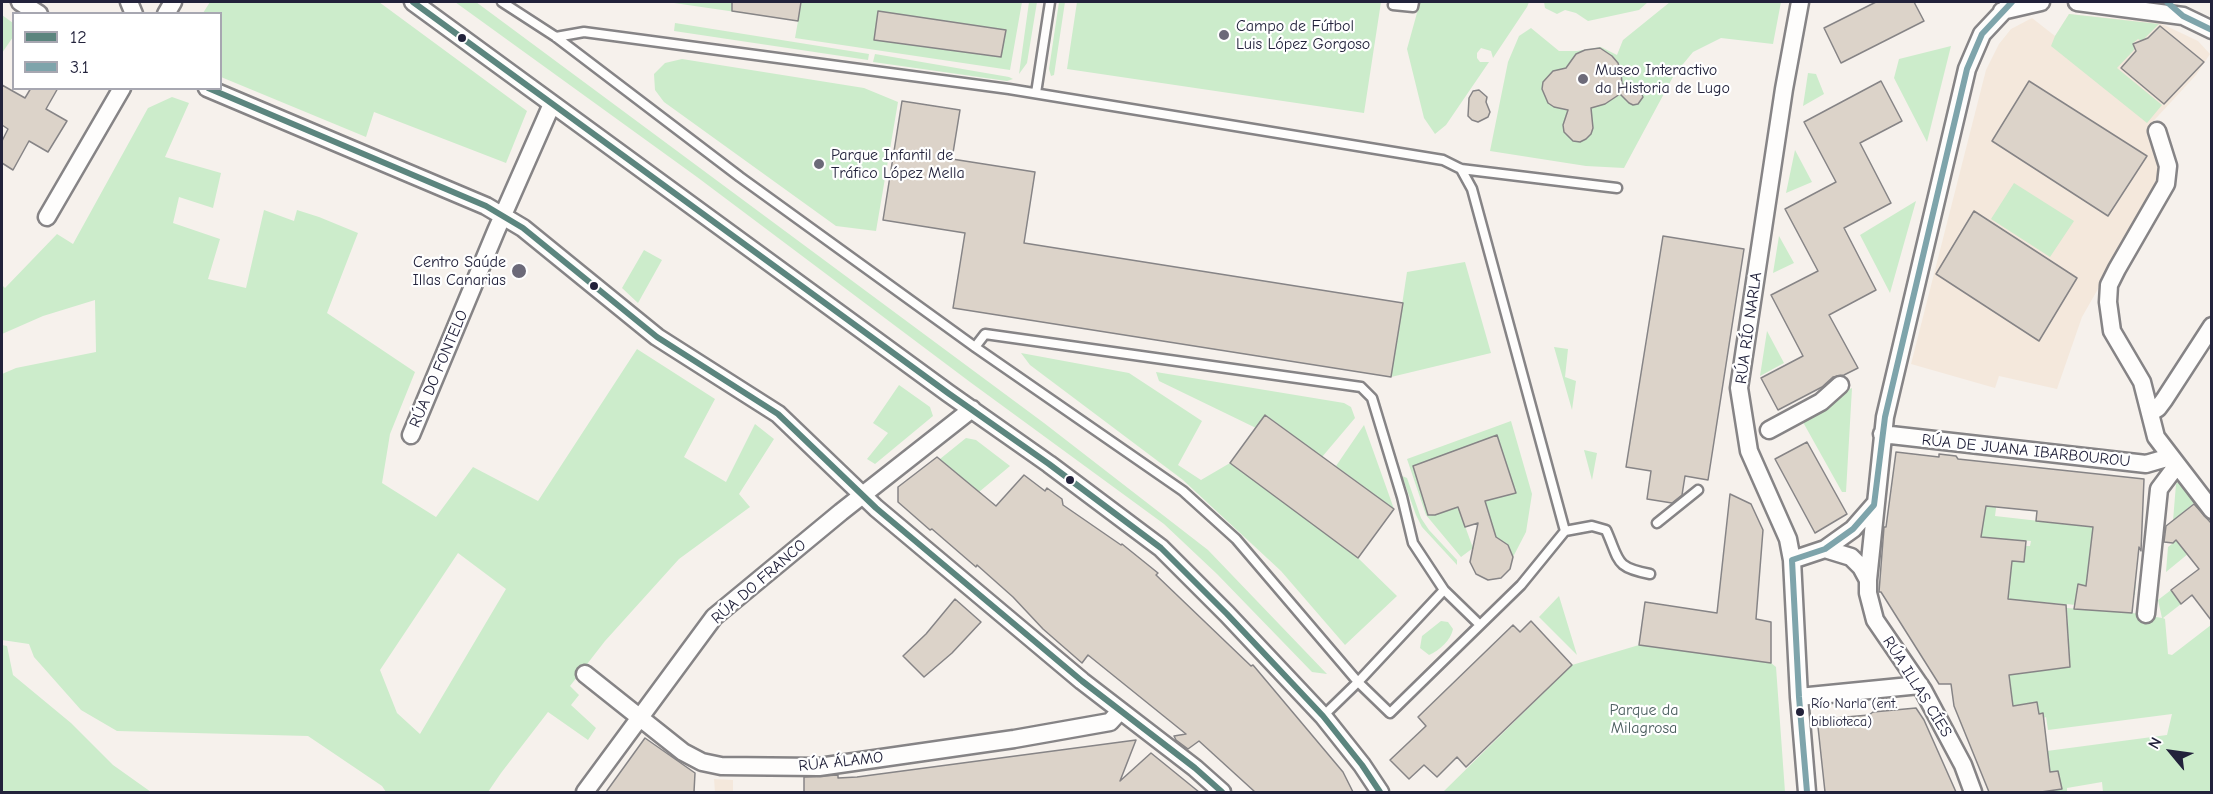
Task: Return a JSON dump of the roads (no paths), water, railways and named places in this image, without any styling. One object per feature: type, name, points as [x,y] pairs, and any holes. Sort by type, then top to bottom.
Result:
[{"type":"street","points":[[20,2],[36,12]]},
{"type":"street","points":[[413,2],[1161,548],[1323,716],[1362,765],[1380,792]]},
{"type":"street","name":"RÚA RÍO NARLA","points":[[1800,2],[1782,100],[1739,388],[1749,452],[1788,539],[1792,560],[1799,697],[1807,792]]},
{"type":"street","points":[[2006,6],[2041,2]]},
{"type":"street","points":[[2077,2],[2183,16]]},
{"type":"street","points":[[2167,2],[2183,16],[2211,30]]},
{"type":"street","name":"RÚA ILLAS CÍES","points":[[1973,792],[1963,765],[1920,686],[1875,620],[1868,593],[1868,580],[1882,434],[1967,69],[1982,34],[2006,6]]},
{"type":"street","points":[[47,218],[121,90]]},
{"type":"street","points":[[212,90],[475,201],[504,215],[523,228],[657,337],[777,414],[862,496],[1120,711],[1196,768],[1222,792]]},
{"type":"street","name":"RÚA DO FONTELO","points":[[411,435],[552,104]]},
{"type":"street","points":[[2157,131],[2168,166],[2166,183],[2109,285],[2108,302],[2112,331],[2142,382],[2156,437],[2211,510]]},
{"type":"street","points":[[2150,413],[2164,400],[2211,326]]},
{"type":"street","points":[[1769,430],[1821,402],[1840,385]]},
{"type":"street","name":"RÚA DO FRANCO","points":[[585,792],[714,617],[972,410]]},
{"type":"street","name":"RÚA DE JUANA IBARBOUROU","points":[[1882,434],[2146,464],[2171,458]]},
{"type":"street","points":[[2146,614],[2159,489],[2171,458]]},
{"type":"street","points":[[1792,560],[1825,549],[1853,529],[1874,505]]},
{"type":"street","name":"RÚA ILLAS CÍES","points":[[1825,549],[1851,557],[1868,580]]},
{"type":"street","name":"RÚA ÁLAMO","points":[[585,674],[683,752],[702,762],[721,766],[819,767],[1014,739],[1110,722],[1120,711]]},
{"type":"street","points":[[1799,697],[1920,686]]},
{"type":"lane","points":[[502,2],[556,37],[740,177],[975,347],[1183,491],[1236,539],[1358,682],[1390,713],[1521,585],[1565,531],[1592,526],[1606,531],[1619,563],[1632,571],[1650,574]]},
{"type":"lane","points":[[1036,93],[1050,2]]},
{"type":"lane","points":[[1393,5],[1413,7],[1414,2]]},
{"type":"lane","points":[[556,37],[584,32],[1036,93],[1443,160],[1461,169],[1617,188]]},
{"type":"lane","points":[[1461,169],[1472,189],[1565,531]]},
{"type":"lane","points":[[975,347],[985,334],[995,335],[1361,387],[1372,398],[1402,497],[1413,543],[1444,590],[1480,625]]},
{"type":"lane","points":[[1657,523],[1698,490]]},
{"type":"lane","points":[[1323,716],[1444,590]]},
{"type":"place","name":"Campo de Fútbol Luis López Gorgoso","points":[[1224,35]]},
{"type":"place","name":"Museo Interactivo da Historia de Lugo","points":[[1583,79]]},
{"type":"place","name":"Parque Infantil de Tráfico López Mella","points":[[819,164]]},
{"type":"place","name":"Centro Saúde Illas Canarias","points":[[519,271]]},
{"type":"place","name":"Río Narla (ent. biblioteca)","points":[[1800,712]]},
{"type":"park label","name":"Parque da Milagrosa","points":[[1644,719]]}]
